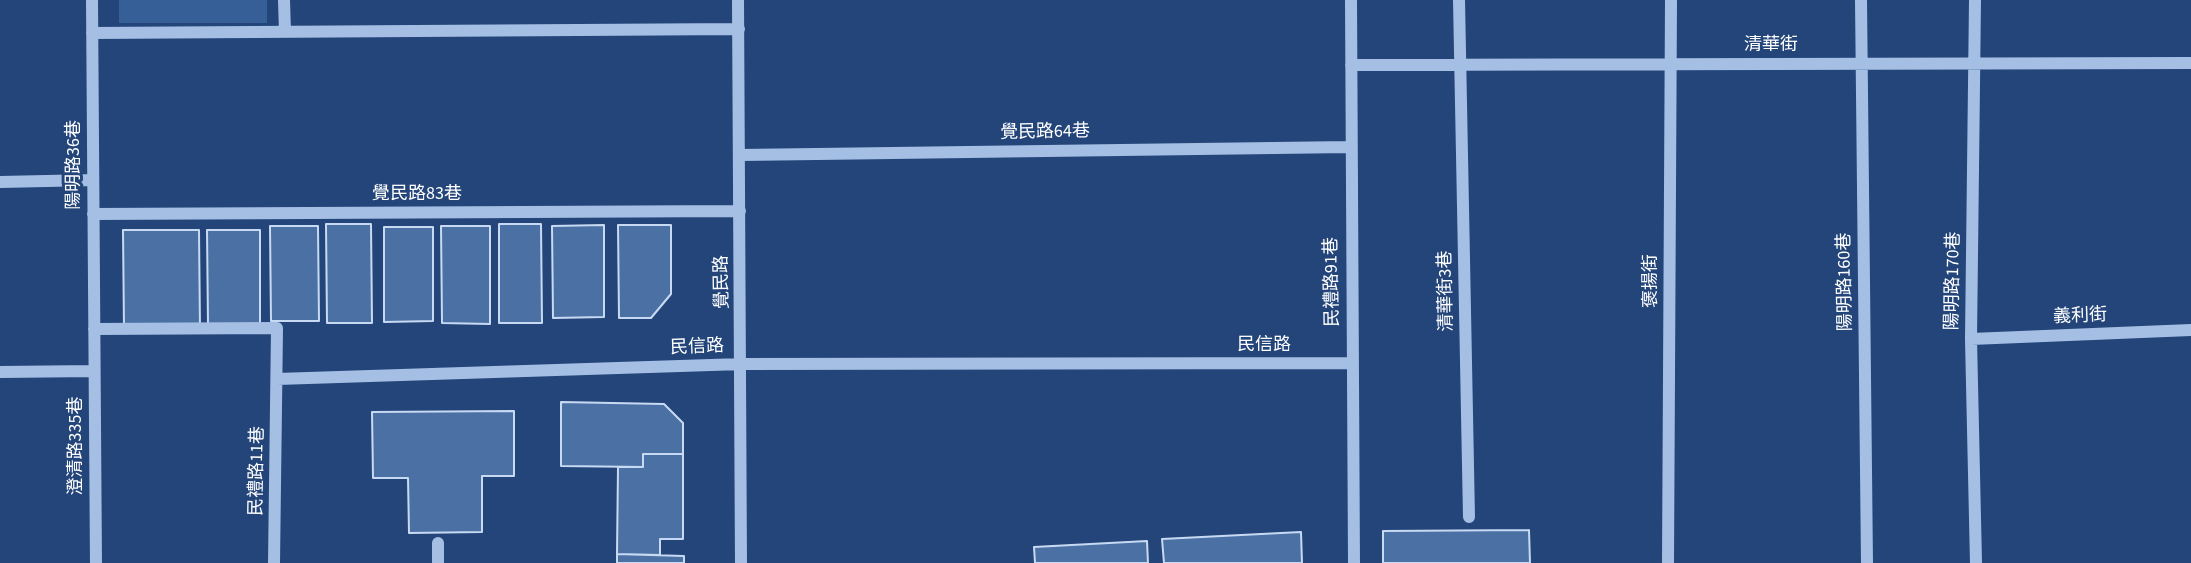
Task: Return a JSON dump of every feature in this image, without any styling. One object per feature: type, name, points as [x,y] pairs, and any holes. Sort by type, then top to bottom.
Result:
[{"type":"street","name":"陽明路36巷","points":[[92,0],[94,329]]},
{"type":"street","points":[[284,0],[285,32]]},
{"type":"street","name":"覺民路","points":[[738,0],[741,563]]},
{"type":"street","name":"民禮路91巷","points":[[1351,0],[1354,563]]},
{"type":"street","name":"清華街3巷","points":[[1459,0],[1469,517]]},
{"type":"street","name":"褒揚街","points":[[1668,563],[1671,0]]},
{"type":"street","name":"陽明路160巷","points":[[1861,0],[1867,563]]},
{"type":"street","name":"陽明路170巷","points":[[1975,0],[1971,339],[1976,563]]},
{"type":"street","points":[[92,33],[739,29]]},
{"type":"street","name":"清華街","points":[[1351,65],[2191,62]]},
{"type":"street","name":"覺民路64巷","points":[[740,155],[1350,147]]},
{"type":"street","points":[[0,182],[93,180]]},
{"type":"street","name":"覺民路83巷","points":[[93,214],[740,211]]},
{"type":"street","points":[[94,329],[277,328],[277,379]]},
{"type":"street","name":"澄清路335巷","points":[[94,329],[96,563]]},
{"type":"street","name":"義利街","points":[[1971,339],[2191,330]]},
{"type":"street","name":"民信路","points":[[277,379],[742,364],[1352,363]]},
{"type":"street","points":[[0,372],[94,371]]},
{"type":"street","name":"民禮路11巷","points":[[274,563],[277,379]]},
{"type":"street","points":[[438,543],[438,563]]},
{"type":"shaded area","points":[[119,0],[267,0],[267,23],[119,23]]},
{"type":"building","points":[[326,224],[371,224],[372,323],[327,323]]},
{"type":"building","points":[[499,224],[541,224],[542,323],[499,323]]},
{"type":"building","points":[[604,225],[604,317],[553,318],[552,226]]},
{"type":"building","points":[[618,225],[671,225],[671,294],[651,318],[619,318]]},
{"type":"building","points":[[270,226],[318,226],[319,321],[271,321]]},
{"type":"building","points":[[441,226],[490,226],[490,324],[442,323]]},
{"type":"building","points":[[384,227],[433,227],[433,321],[384,322]]},
{"type":"building","points":[[123,230],[199,230],[200,330],[124,329]]},
{"type":"building","points":[[207,230],[260,230],[260,325],[208,325]]},
{"type":"building","points":[[561,402],[664,404],[683,423],[683,454],[643,454],[643,467],[561,466]]},
{"type":"building","points":[[514,411],[514,476],[482,476],[482,532],[409,533],[408,478],[373,478],[372,412]]},
{"type":"building","points":[[643,454],[683,454],[683,539],[660,539],[660,555],[617,554],[618,467],[643,467]]},
{"type":"building","points":[[1529,530],[1530,563],[1383,563],[1383,531]]},
{"type":"building","points":[[1301,532],[1302,563],[1164,563],[1162,539]]},
{"type":"building","points":[[1147,541],[1148,563],[1035,563],[1034,547]]},
{"type":"building","points":[[617,554],[684,556],[684,563],[617,563]]}]
